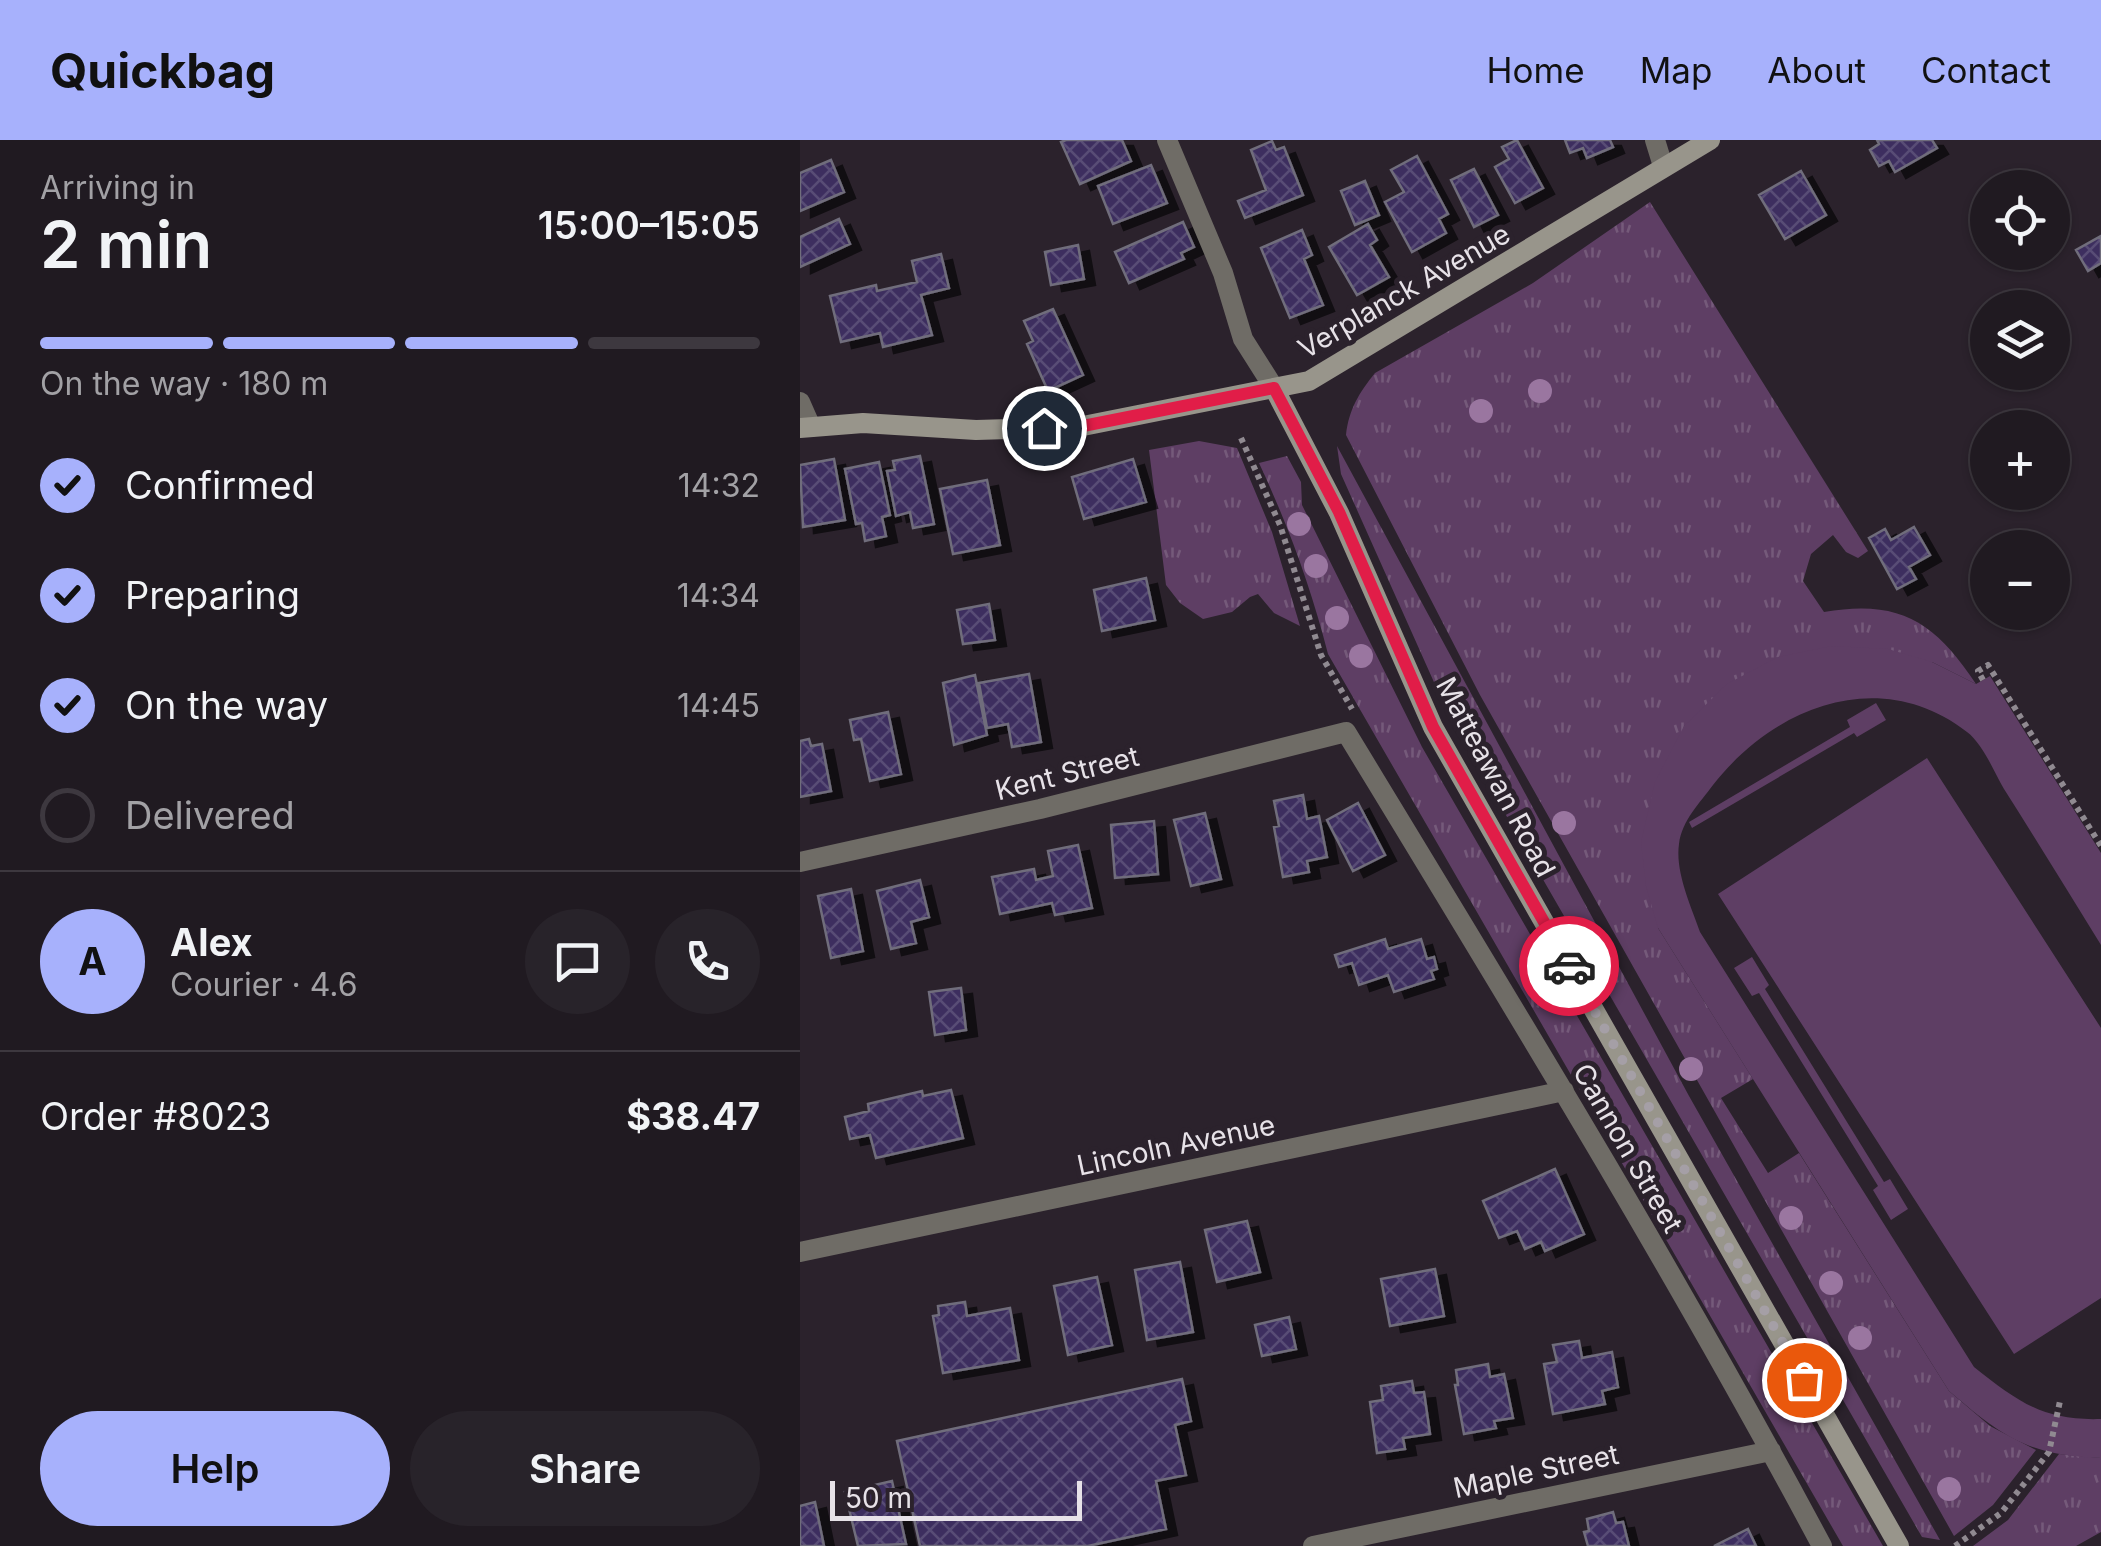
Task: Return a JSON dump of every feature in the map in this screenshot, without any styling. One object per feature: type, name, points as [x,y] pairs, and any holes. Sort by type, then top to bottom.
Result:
[{"type":"street","points":[[1167,140],[1222,272],[1243,339],[1274,388]]},
{"type":"street","points":[[1654,140],[1663,166]]},
{"type":"street","name":"Verplanck Avenue","points":[[806,428],[864,423],[976,430],[1078,427],[1309,381],[1710,140]]},
{"type":"street","name":"Matteawan Road","points":[[1274,388],[1339,512],[1433,727],[1899,1546]]},
{"type":"street","points":[[800,402],[806,428]]},
{"type":"street","name":"Kent Street","points":[[800,862],[1040,810],[1346,732]]},
{"type":"street","name":"Cannon Street","points":[[1346,732],[1564,1091],[1822,1546]]},
{"type":"street","name":"Lincoln Avenue","points":[[800,1252],[1564,1091]]},
{"type":"street","name":"Maple Street","points":[[1313,1546],[1771,1451]]},
{"type":"path","points":[[1982,680],[1978,671],[1988,665],[2101,846]]},
{"type":"path","points":[[1955,1546],[2000,1513],[2049,1452],[2060,1400]]},
{"type":"green space","points":[[1650,202],[1868,551],[1858,558],[1846,552],[1833,535],[1811,554],[1803,581],[1824,612],[1874,609],[1913,620],[1946,645],[1976,684],[1932,662],[1684,726],[1658,928],[1753,1079],[1721,1098],[1768,1173],[1799,1153],[1949,1391],[1990,1426],[2036,1450],[1993,1505],[1954,1536],[1480,695],[1346,435],[1356,402],[1375,373],[1533,283]]},
{"type":"green space","points":[[1199,441],[1237,448],[1272,532],[1300,626],[1274,613],[1258,594],[1232,612],[1203,619],[1180,603],[1166,585],[1149,450]]},
{"type":"green space","points":[[1337,446],[1689,1096],[1940,1540],[1922,1537],[1450,718],[1341,474]]},
{"type":"green space","points":[[1287,456],[1301,482],[1302,505],[1422,747],[1883,1546],[1843,1546],[1328,654],[1298,557],[1259,463]]},
{"type":"green space","points":[[1832,646],[1888,649],[1932,662],[1976,684],[1990,676],[2101,853],[2101,945],[1978,744],[1967,732],[1934,712],[1899,701],[1865,698],[1831,704],[1798,716],[1738,757],[1697,805],[1681,835],[1679,866],[1688,900],[1700,932],[1974,1367],[2032,1406],[2063,1416],[2101,1419],[2101,1458],[2054,1453],[2018,1441],[1949,1391],[1658,928],[1646,886],[1641,842],[1655,782],[1684,726],[1727,684],[1778,657]]},
{"type":"green space","points":[[1876,703],[1886,720],[1857,737],[1854,733],[1692,828],[1689,822],[1850,727],[1847,720]]},
{"type":"green space","points":[[1927,758],[2101,1028],[2101,1298],[2014,1354],[1718,894]]},
{"type":"green space","points":[[1752,957],[1769,985],[1765,989],[1884,1182],[1890,1179],[1908,1209],[1891,1220],[1873,1190],[1878,1186],[1759,993],[1752,996],[1734,968]]},
{"type":"green space","points":[[2059,1454],[2101,1458],[2101,1532],[2076,1546],[1973,1546],[2008,1520]]},
{"type":"building","points":[[1122,140],[1131,161],[1080,184],[1061,142]]},
{"type":"building","points":[[1517,140],[1543,188],[1515,203],[1495,167],[1509,159],[1502,147]]},
{"type":"building","points":[[1565,140],[1610,140],[1613,147],[1587,158],[1583,148],[1570,153]]},
{"type":"building","points":[[1877,140],[1932,140],[1937,148],[1895,172],[1889,161],[1879,166],[1870,150],[1879,144]]},
{"type":"building","points":[[1272,141],[1276,150],[1284,147],[1303,195],[1245,218],[1238,201],[1266,190],[1251,150]]},
{"type":"building","points":[[1417,156],[1448,214],[1439,219],[1446,233],[1412,252],[1385,202],[1404,192],[1391,170]]},
{"type":"building","points":[[831,160],[844,192],[800,211],[800,173]]},
{"type":"building","points":[[1151,165],[1167,203],[1113,224],[1098,186]]},
{"type":"building","points":[[1474,169],[1498,215],[1474,227],[1451,180]]},
{"type":"building","points":[[1801,171],[1826,215],[1785,239],[1759,195]]},
{"type":"building","points":[[1365,181],[1379,215],[1355,225],[1341,191]]},
{"type":"building","points":[[839,219],[850,244],[800,267],[800,237]]},
{"type":"building","points":[[1183,222],[1194,247],[1181,253],[1184,259],[1129,283],[1115,252]]},
{"type":"building","points":[[1368,224],[1377,240],[1370,245],[1389,277],[1357,295],[1329,247]]},
{"type":"building","points":[[1302,230],[1312,255],[1304,259],[1323,305],[1290,318],[1261,248]]},
{"type":"building","points":[[2101,236],[2101,263],[2088,271],[2076,250]]},
{"type":"building","points":[[1078,245],[1084,279],[1051,285],[1045,252]]},
{"type":"building","points":[[941,254],[949,288],[921,295],[932,335],[883,347],[880,333],[841,342],[830,296],[876,285],[877,291],[917,282],[912,261]]},
{"type":"building","points":[[1053,309],[1083,375],[1048,391],[1027,344],[1033,341],[1024,321]]},
{"type":"building","points":[[920,456],[934,524],[913,528],[910,512],[896,516],[887,471],[895,470],[893,461]]},
{"type":"building","points":[[834,459],[845,520],[803,527],[800,465]]},
{"type":"building","points":[[1133,459],[1146,502],[1084,519],[1072,477]]},
{"type":"building","points":[[879,462],[890,515],[882,517],[886,536],[865,541],[862,523],[856,524],[845,469]]},
{"type":"building","points":[[987,480],[1000,545],[953,554],[940,489]]},
{"type":"building","points":[[1914,527],[1930,555],[1909,567],[1916,579],[1897,589],[1869,538],[1885,529],[1891,540]]},
{"type":"building","points":[[1146,578],[1155,620],[1102,631],[1094,590]]},
{"type":"building","points":[[989,604],[995,640],[963,644],[957,610]]},
{"type":"building","points":[[1029,674],[1041,742],[1012,747],[1008,724],[987,728],[979,683]]},
{"type":"building","points":[[975,675],[987,735],[954,745],[943,683]]},
{"type":"building","points":[[888,712],[901,774],[870,781],[861,739],[854,740],[850,720]]},
{"type":"building","points":[[809,739],[811,746],[822,744],[831,791],[800,797],[800,741]]},
{"type":"building","points":[[1303,795],[1307,819],[1319,816],[1327,857],[1307,861],[1309,872],[1283,877],[1274,827],[1279,826],[1274,801]]},
{"type":"building","points":[[1358,803],[1385,855],[1353,871],[1327,820]]},
{"type":"building","points":[[1205,813],[1221,879],[1191,886],[1174,820]]},
{"type":"building","points":[[1154,821],[1158,874],[1115,878],[1111,825]]},
{"type":"building","points":[[1078,845],[1092,908],[1055,915],[1052,903],[1000,914],[992,877],[1034,869],[1036,880],[1053,876],[1048,851]]},
{"type":"building","points":[[920,880],[929,917],[911,922],[916,943],[891,949],[877,891]]},
{"type":"building","points":[[851,889],[863,951],[831,958],[818,896]]},
{"type":"building","points":[[1385,939],[1388,949],[1421,939],[1427,959],[1434,957],[1434,979],[1394,992],[1388,975],[1359,985],[1352,963],[1339,967],[1335,955]]},
{"type":"building","points":[[961,988],[966,1030],[935,1035],[929,992]]},
{"type":"building","points":[[951,1090],[963,1138],[876,1158],[870,1135],[850,1139],[845,1117],[869,1111],[868,1104],[922,1091],[923,1096]]},
{"type":"building","points":[[1555,1169],[1584,1234],[1545,1251],[1541,1242],[1525,1249],[1517,1231],[1499,1238],[1483,1201]]},
{"type":"building","points":[[1247,1221],[1260,1272],[1217,1282],[1205,1230]]},
{"type":"building","points":[[1180,1262],[1193,1332],[1147,1340],[1135,1270]]},
{"type":"building","points":[[1435,1269],[1444,1316],[1390,1326],[1381,1279]]},
{"type":"building","points":[[1097,1277],[1112,1345],[1068,1355],[1054,1286]]},
{"type":"building","points":[[965,1302],[967,1316],[1010,1308],[1019,1360],[943,1373],[933,1316],[939,1315],[938,1306]]},
{"type":"building","points":[[1289,1317],[1296,1349],[1262,1356],[1255,1325]]},
{"type":"building","points":[[1579,1341],[1582,1358],[1612,1352],[1618,1387],[1602,1391],[1605,1404],[1553,1414],[1544,1364],[1557,1362],[1553,1345]]},
{"type":"building","points":[[1488,1364],[1490,1377],[1504,1374],[1513,1418],[1494,1421],[1496,1428],[1464,1434],[1456,1370]]},
{"type":"building","points":[[1182,1379],[1191,1421],[1175,1425],[1186,1475],[1156,1481],[1166,1529],[1088,1546],[920,1546],[897,1441]]},
{"type":"building","points":[[1412,1381],[1414,1393],[1424,1392],[1430,1434],[1403,1438],[1405,1449],[1377,1453],[1370,1402],[1383,1400],[1381,1386]]},
{"type":"building","points":[[892,1481],[906,1544],[858,1546],[845,1492]]},
{"type":"building","points":[[815,1502],[824,1546],[800,1546],[800,1506]]},
{"type":"building","points":[[1613,1512],[1616,1523],[1623,1522],[1629,1546],[1588,1546],[1584,1532],[1589,1531],[1587,1519]]},
{"type":"building","points":[[1748,1529],[1756,1546],[1714,1546]]},
{"type":"way so far","points":[[1569,966],[1804,1380]]},
{"type":"route","points":[[1044,428],[1078,427],[1274,388],[1339,512],[1433,727],[1569,966]]}]
